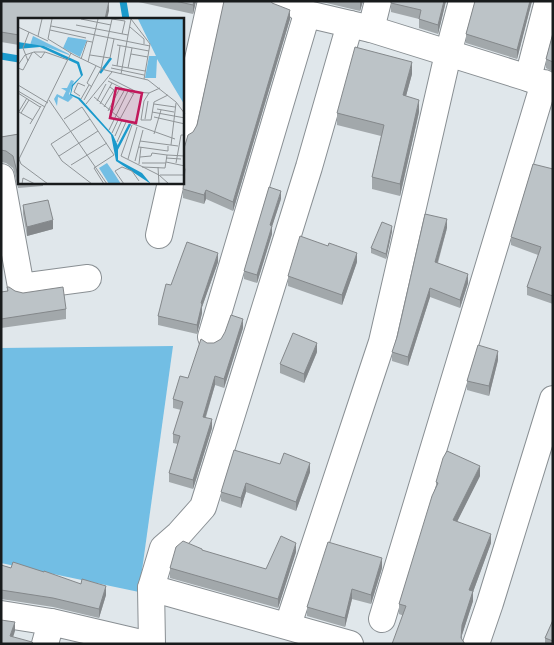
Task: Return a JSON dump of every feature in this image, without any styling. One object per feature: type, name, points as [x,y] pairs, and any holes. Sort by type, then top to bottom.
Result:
[{"type":"street","points":[[184,122],[211,1]]},
{"type":"street","points":[[152,644],[151,588],[162,548],[179,534],[203,508],[309,167],[360,27],[378,1]]},
{"type":"street","points":[[288,625],[382,342],[448,54],[462,1]]},
{"type":"street","points":[[382,619],[541,83],[548,1]]},
{"type":"street","points":[[211,337],[296,5],[360,27],[541,83]]},
{"type":"street","points":[[1,177],[11,288],[88,278]]},
{"type":"street","points":[[159,234],[171,184]]},
{"type":"street","points":[[476,644],[553,399]]},
{"type":"street","points":[[151,588],[350,644]]},
{"type":"street","points":[[1,614],[48,633],[145,644]]},
{"type":"shaded area","points":[[173,346],[139,592],[1,563],[1,348]]},
{"type":"building","points":[[1,1],[109,1],[105,18],[18,18],[18,35],[1,32]]},
{"type":"building","points":[[175,1],[194,1],[193,5]]},
{"type":"building","points":[[224,1],[271,1],[290,10],[233,202],[206,190],[204,195],[183,189],[185,169],[184,148],[188,135],[193,132],[197,125]]},
{"type":"building","points":[[391,1],[444,1],[438,25],[419,19],[421,10],[391,3]]},
{"type":"building","points":[[475,1],[530,1],[517,50],[466,34]]},
{"type":"building","points":[[553,33],[553,62],[546,59]]},
{"type":"building","points":[[355,47],[412,62],[403,95],[419,100],[400,184],[372,177],[384,125],[337,113]]},
{"type":"building","points":[[18,134],[18,176],[13,156],[1,150],[1,137]]},
{"type":"building","points":[[533,164],[553,169],[553,296],[527,287],[541,247],[511,237]]},
{"type":"building","points":[[269,187],[281,191],[257,275],[244,271]]},
{"type":"building","points":[[48,200],[53,220],[27,227],[23,205]]},
{"type":"building","points":[[425,214],[447,219],[435,262],[468,274],[460,300],[430,288],[408,357],[392,352]]},
{"type":"building","points":[[382,222],[392,226],[386,254],[371,248]]},
{"type":"building","points":[[300,236],[328,246],[329,243],[357,253],[342,295],[288,276]]},
{"type":"building","points":[[187,242],[218,253],[201,303],[197,325],[158,316],[166,284],[171,285]]},
{"type":"building","points":[[7,287],[23,293],[63,287],[66,309],[1,319],[1,292],[8,291]]},
{"type":"building","points":[[231,315],[243,319],[224,379],[215,376],[203,417],[212,419],[193,480],[169,473],[180,436],[173,434],[183,402],[173,399],[180,376],[188,378],[201,339],[207,343],[214,343],[221,339]]},
{"type":"building","points":[[293,333],[317,343],[304,374],[280,364]]},
{"type":"building","points":[[478,345],[498,351],[489,386],[467,381]]},
{"type":"building","points":[[234,450],[280,464],[284,453],[310,463],[296,502],[246,483],[241,498],[221,492]]},
{"type":"building","points":[[447,451],[480,466],[453,520],[491,534],[469,590],[473,591],[462,625],[461,638],[465,644],[392,644],[406,606],[399,604],[432,496],[438,483],[436,482],[443,458]]},
{"type":"building","points":[[281,536],[296,543],[278,599],[170,568],[176,547],[183,541],[202,550],[266,569]]},
{"type":"building","points":[[328,542],[382,558],[371,595],[352,589],[345,618],[307,607]]},
{"type":"building","points":[[13,562],[81,584],[82,579],[106,586],[99,609],[53,598],[1,590],[1,565],[11,568]]},
{"type":"building","points":[[1,620],[15,622],[10,636],[34,644],[1,644]]},
{"type":"building","points":[[553,620],[553,641],[545,638]]},
{"type":"waterway","points":[[123,1],[126,18]]},
{"type":"waterway","points":[[1,56],[18,59]]}]
